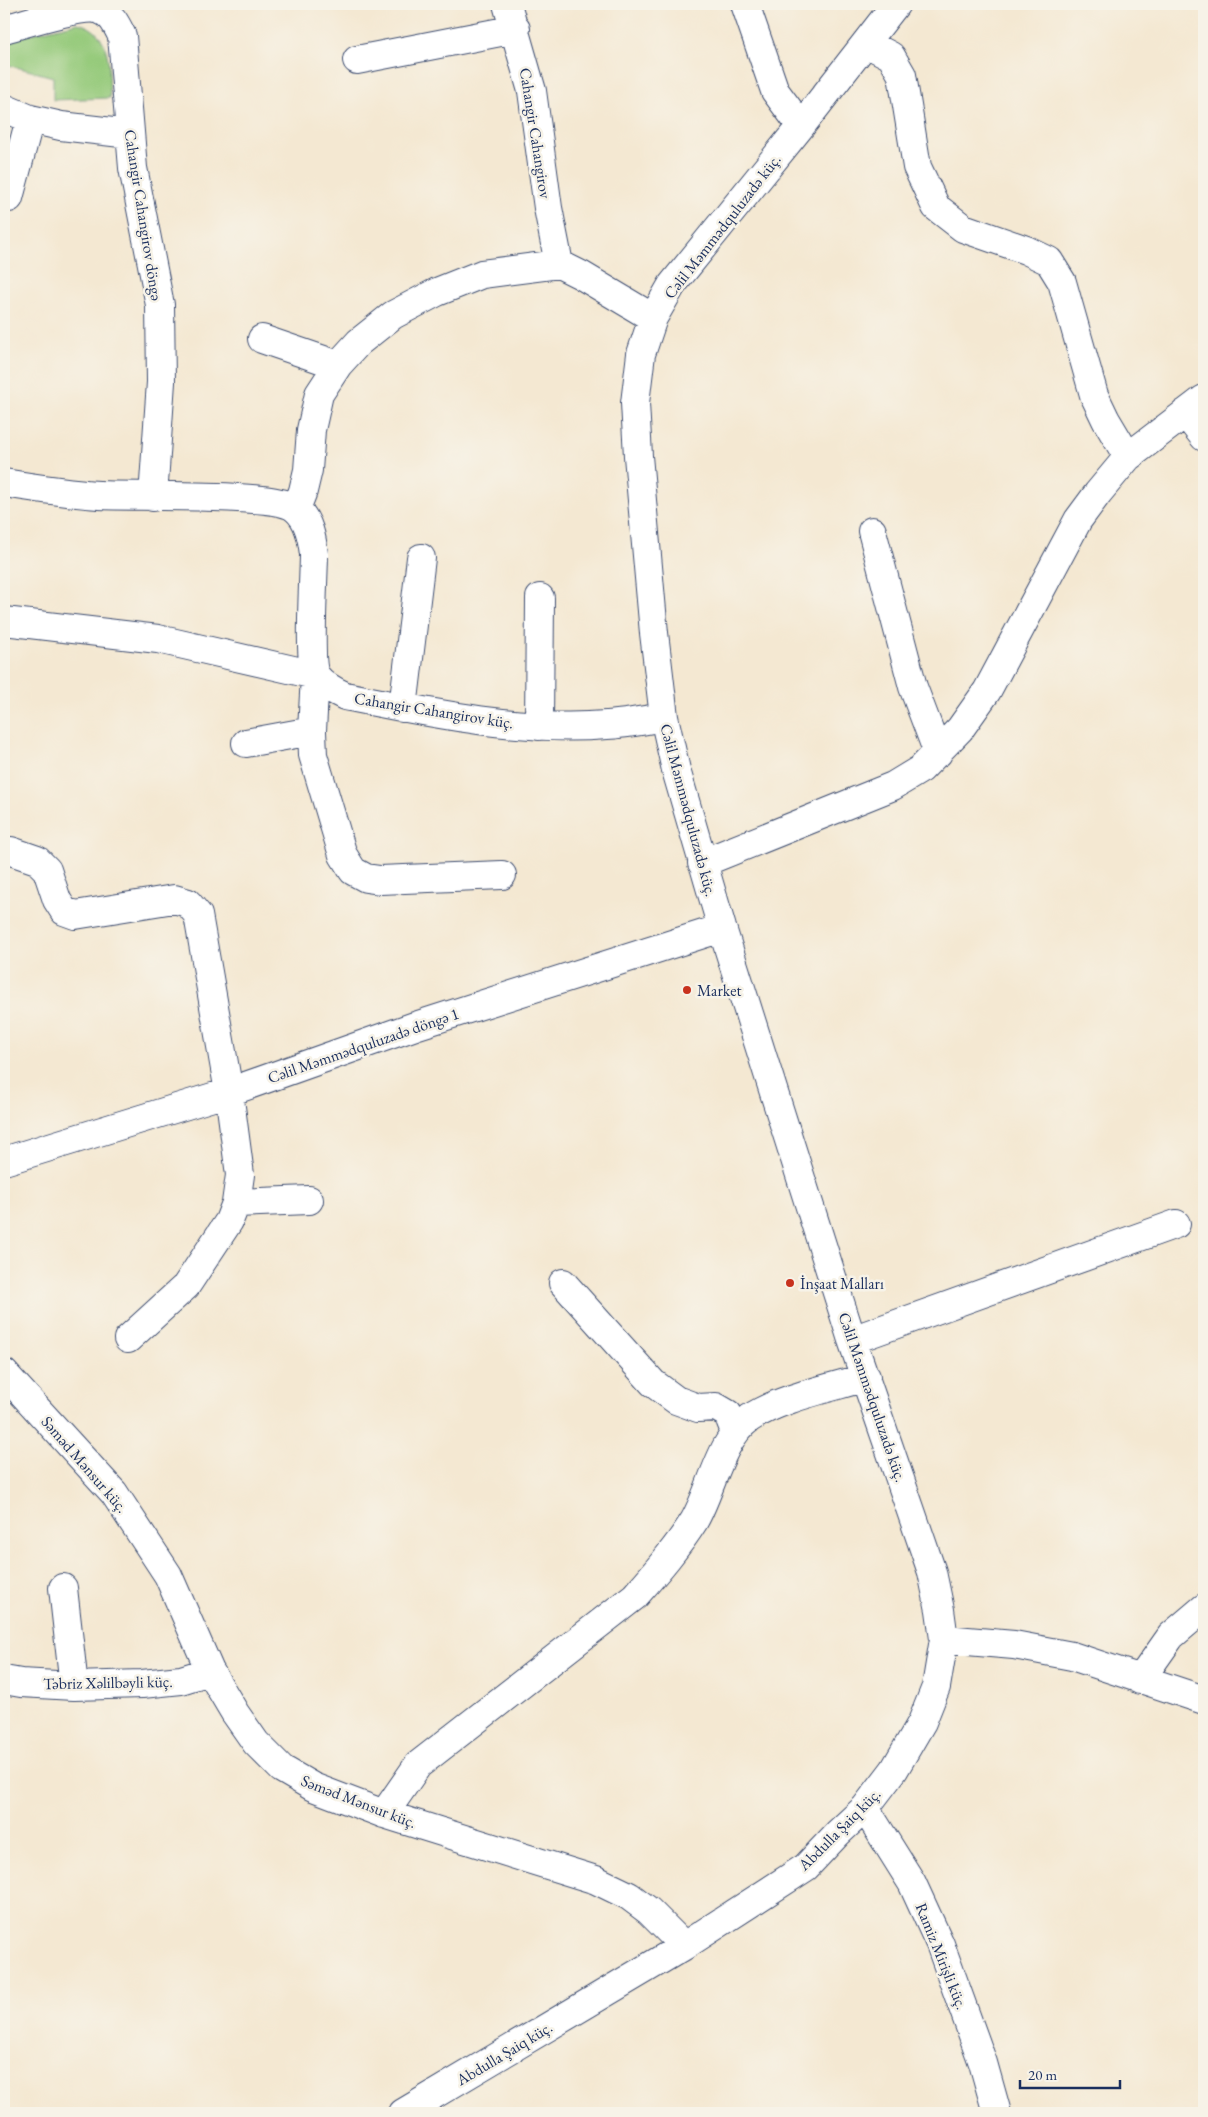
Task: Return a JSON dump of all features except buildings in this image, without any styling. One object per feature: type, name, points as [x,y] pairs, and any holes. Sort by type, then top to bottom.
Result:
[{"type":"street","name":"Cahangir Cahangirov","points":[[507,4],[516,29],[532,91],[548,208],[559,264]]},
{"type":"street","points":[[745,4],[775,91],[801,126]]},
{"type":"street","name":"Cəlil Məmmədquluzadə küç.","points":[[896,4],[801,126],[672,285],[653,318],[641,354],[635,403],[640,476],[664,717],[676,770],[722,928],[852,1340],[932,1572],[944,1639]]},
{"type":"street","name":"Cahangir Cahangirov döngə","points":[[4,29],[85,9],[100,10],[114,20],[122,36],[133,168],[160,305],[162,382],[153,497]]},
{"type":"street","points":[[357,60],[516,29]]},
{"type":"street","points":[[866,43],[891,56],[902,75],[917,168],[936,207],[963,228],[1026,250],[1049,261],[1062,282],[1094,395],[1128,457]]},
{"type":"street","points":[[4,108],[30,119],[61,126],[130,134]]},
{"type":"street","points":[[8,198],[30,119]]},
{"type":"street","points":[[296,509],[308,470],[311,430],[319,394],[338,365],[359,342],[393,315],[437,292],[482,274],[559,264],[653,318]]},
{"type":"street","points":[[262,339],[338,365]]},
{"type":"street","points":[[702,863],[893,786],[921,769],[960,729],[987,691],[1078,520],[1128,457],[1195,406],[1204,437]]},
{"type":"street","points":[[4,483],[42,490],[98,495],[251,498],[278,501],[296,509],[306,523],[312,538],[314,554],[313,656],[315,675],[312,731],[313,755],[343,855],[353,871],[366,878],[380,880],[502,875]]},
{"type":"street","points":[[872,531],[913,687],[938,753]]},
{"type":"street","points":[[403,708],[421,558]]},
{"type":"street","points":[[539,726],[540,598]]},
{"type":"street","points":[[4,620],[158,639],[315,675]]},
{"type":"street","name":"Cahangir Cahangirov küç.","points":[[315,675],[331,690],[345,696],[450,716],[539,726],[608,725],[664,717]]},
{"type":"street","points":[[246,743],[312,731]]},
{"type":"street","points":[[10,851],[37,860],[47,870],[57,900],[64,911],[75,915],[174,899],[188,903],[198,915],[240,1175],[236,1203],[229,1221],[186,1286],[128,1339]]},
{"type":"street","name":"Cəlil Məmmədquluzadə döngə 1","points":[[4,1161],[228,1092],[415,1026],[722,928]]},
{"type":"street","points":[[236,1203],[309,1200]]},
{"type":"street","points":[[852,1340],[1176,1224]]},
{"type":"street","points":[[563,1283],[653,1383],[676,1400],[698,1408],[716,1407],[728,1414],[735,1432]]},
{"type":"street","name":"Səməd Mənsur küç.","points":[[4,1373],[114,1493],[168,1575],[210,1671],[256,1743],[282,1769],[312,1787],[384,1814],[596,1880],[629,1896],[650,1911],[684,1946]]},
{"type":"street","points":[[384,1814],[418,1765],[635,1596],[656,1573],[694,1521],[735,1432],[750,1418],[778,1404],[866,1377]]},
{"type":"street","points":[[63,1588],[74,1686]]},
{"type":"street","points":[[1140,1680],[1171,1636],[1204,1608]]},
{"type":"street","points":[[944,1639],[1014,1645],[1072,1656],[1204,1700]]},
{"type":"street","name":"Abdulla Şaiq küç.","points":[[403,2113],[684,1946],[806,1867],[838,1832],[865,1808],[894,1770],[922,1722],[936,1687],[944,1639]]},
{"type":"street","name":"Təbriz Xəlilbəyli küç.","points":[[4,1680],[21,1684],[74,1686],[142,1684],[181,1680],[210,1671]]},
{"type":"street","name":"Ramiz Mirişli küç.","points":[[865,1808],[912,1883],[940,1944],[983,2063],[997,2113]]},
{"type":"green space","points":[[78,23],[98,34],[103,43],[107,53],[110,98],[53,100],[53,77],[5,64],[4,66],[4,40]]},
{"type":"place","name":"Market","points":[[687,990]]},
{"type":"place","name":"İnşaat Malları","points":[[790,1283]]}]
